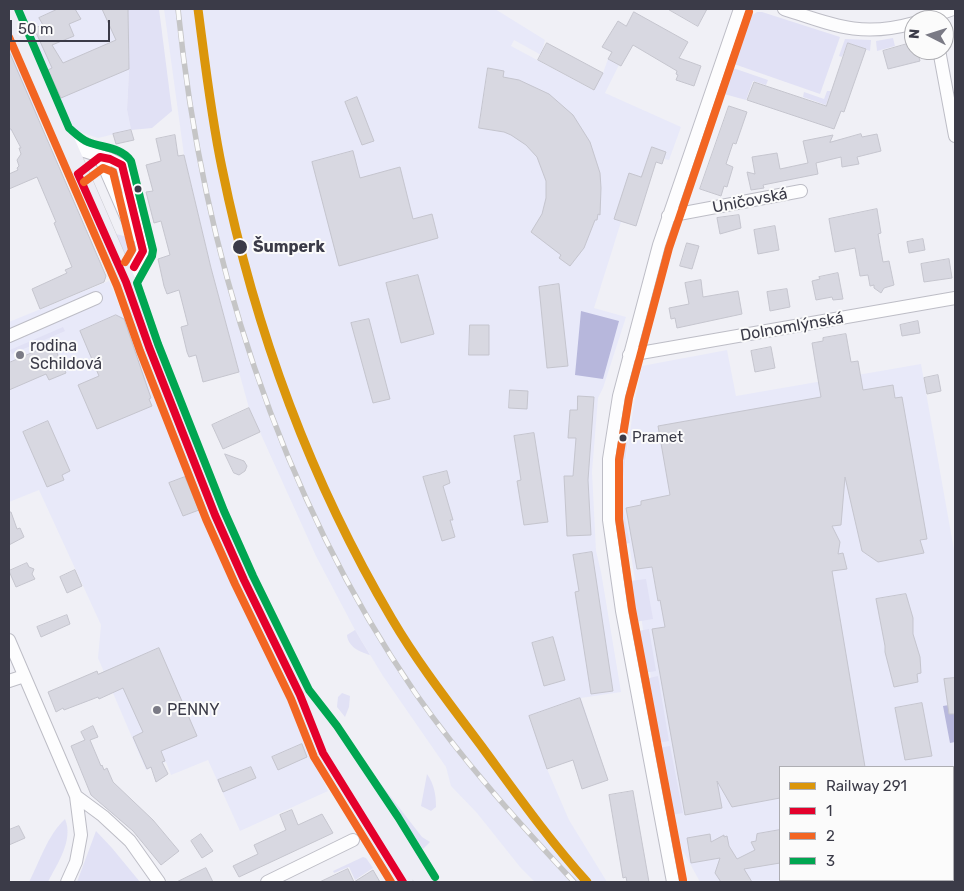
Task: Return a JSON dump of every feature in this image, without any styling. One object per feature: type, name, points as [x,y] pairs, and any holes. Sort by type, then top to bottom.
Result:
[{"type":"main road","points":[[9,13],[126,282],[152,356],[215,515],[244,580],[300,695],[323,753],[404,882]]},
{"type":"main road","points":[[300,695],[338,745],[390,823],[426,882]]},
{"type":"street","points":[[673,882],[622,611],[609,520],[609,460],[618,403],[656,255],[740,9]]},
{"type":"street","points":[[784,9],[823,22],[858,30],[880,30],[904,25]]},
{"type":"street","points":[[941,60],[955,136]]},
{"type":"street","points":[[61,134],[71,144],[81,150],[100,157],[110,158],[122,165],[143,251],[126,282]]},
{"type":"street","points":[[78,174],[100,157]]},
{"type":"street","name":"Uničovská","points":[[668,216],[801,191]]},
{"type":"street","points":[[9,336],[96,298]]},
{"type":"street","name":"Dolnomlýnská","points":[[629,356],[955,298]]},
{"type":"street","points":[[9,640],[76,796],[81,835],[76,862],[67,882]]},
{"type":"street","points":[[9,681],[24,676]]},
{"type":"street","points":[[76,796],[103,816],[130,841],[159,882]]},
{"type":"street","points":[[267,882],[353,840]]},
{"type":"shaded area","points":[[9,9],[128,9],[129,69],[127,110],[131,130],[98,138],[75,130],[63,106],[9,132]]},
{"type":"shaded area","points":[[128,9],[159,9],[172,111],[152,128],[131,130],[127,110],[129,69]]},
{"type":"shaded area","points":[[164,9],[495,9],[545,40],[541,55],[514,40],[511,46],[593,90],[603,73],[608,59],[619,65],[605,93],[681,127],[669,160],[653,160],[650,180],[636,226],[621,222],[594,308],[626,317],[598,398],[592,472],[596,551],[621,692],[581,698],[608,780],[583,789],[573,760],[547,769],[569,820],[607,882],[535,882],[520,867],[477,813],[451,786],[446,767],[383,676],[355,630],[316,556],[249,408],[211,268],[184,155]]},
{"type":"shaded area","points":[[757,12],[840,37],[820,94],[734,64],[751,16]]},
{"type":"shaded area","points":[[893,38],[895,46],[877,51],[876,41]]},
{"type":"shaded area","points":[[845,39],[871,40],[870,51],[848,43],[842,57],[839,56]]},
{"type":"shaded area","points":[[733,68],[768,80],[766,85],[753,81],[746,100],[724,94]]},
{"type":"shaded area","points":[[827,91],[831,91],[826,105],[803,97],[804,92],[824,99]]},
{"type":"shaded area","points":[[116,234],[128,237],[134,247],[124,255]]},
{"type":"shaded area","points":[[109,281],[209,524],[328,791],[240,831],[208,760],[171,775],[166,762],[146,770],[98,658],[101,625],[39,490],[9,502],[9,322]]},
{"type":"shaded area","points":[[63,327],[65,331],[12,354],[10,350]]},
{"type":"shaded area","points":[[727,350],[736,396],[921,364],[955,556],[955,882],[700,882],[682,849],[675,825],[621,494],[634,404],[642,366]]},
{"type":"shaded area","points":[[626,432],[629,432],[623,478],[621,478],[621,457]]},
{"type":"shaded area","points":[[623,508],[630,543],[624,544],[618,509]]},
{"type":"shaded area","points":[[646,579],[653,619],[635,622],[630,581]]},
{"type":"shaded area","points":[[649,629],[656,671],[644,673],[638,631]]},
{"type":"shaded area","points":[[355,630],[370,655],[359,651],[350,643],[347,635]]},
{"type":"shaded area","points":[[658,676],[669,741],[657,743],[645,679]]},
{"type":"shaded area","points":[[342,693],[350,696],[349,707],[345,717],[337,707],[338,697]]},
{"type":"shaded area","points":[[670,746],[683,813],[671,815],[657,748]]},
{"type":"shaded area","points":[[363,761],[422,837],[430,842],[423,849]]},
{"type":"shaded area","points":[[427,774],[433,785],[436,798],[436,807],[431,811],[421,806]]},
{"type":"shaded area","points":[[65,819],[67,827],[66,843],[60,860],[48,882],[29,882],[53,833]]},
{"type":"shaded area","points":[[96,831],[112,848],[140,882],[77,882]]},
{"type":"shaded area","points":[[363,857],[366,858],[373,868],[355,880],[349,867],[334,873],[333,871]]},
{"type":"water","points":[[581,311],[619,321],[603,379],[575,375]]},
{"type":"water","points":[[955,704],[955,742],[950,743],[943,706]]},
{"type":"building","points":[[58,9],[75,9],[81,19],[69,24],[74,36],[52,45],[63,63],[116,40],[102,9],[128,9],[129,69],[61,98],[48,70],[52,68],[34,28],[43,25],[39,18]]},
{"type":"building","points":[[668,9],[707,9],[698,26]]},
{"type":"building","points":[[634,12],[688,42],[679,58],[701,66],[694,86],[676,80],[677,71],[633,45],[621,66],[608,59],[612,52],[602,47],[618,21],[626,26]]},
{"type":"building","points":[[547,43],[603,73],[594,90],[538,60]]},
{"type":"building","points":[[848,43],[866,49],[844,112],[841,111],[834,129],[747,100],[754,82],[826,106]]},
{"type":"building","points":[[904,45],[904,60],[920,61],[888,69],[883,51]]},
{"type":"building","points":[[9,51],[106,276],[104,282],[40,309],[32,289],[67,273],[65,270],[72,267],[37,177],[9,189],[9,174],[18,170],[17,160],[21,154],[19,148],[21,148],[11,129],[9,129]]},
{"type":"building","points":[[488,68],[504,71],[503,77],[519,80],[549,94],[573,115],[590,142],[600,173],[600,215],[598,214],[597,220],[595,220],[584,248],[570,266],[559,258],[561,255],[531,232],[542,214],[546,198],[546,181],[537,157],[526,145],[511,135],[479,128]]},
{"type":"building","points":[[357,97],[374,141],[362,145],[345,102]]},
{"type":"building","points":[[729,106],[747,112],[736,144],[733,143],[726,164],[733,167],[727,187],[724,186],[721,196],[700,189]]},
{"type":"building","points":[[131,130],[134,140],[116,144],[113,134]]},
{"type":"building","points":[[861,134],[862,137],[877,134],[881,151],[857,157],[859,164],[842,167],[841,157],[816,163],[818,174],[763,185],[764,188],[751,190],[747,172],[755,174],[752,157],[777,153],[780,169],[808,163],[803,141],[833,135],[830,142]]},
{"type":"building","points":[[175,135],[178,156],[184,155],[211,268],[239,372],[203,382],[196,355],[189,357],[187,352],[181,327],[188,325],[179,290],[167,294],[164,286],[158,259],[170,255],[161,221],[154,223],[146,192],[153,191],[146,165],[161,161],[156,139]]},
{"type":"building","points":[[652,147],[666,152],[662,164],[656,162],[636,226],[614,219],[629,173],[641,177]]},
{"type":"building","points":[[353,151],[360,178],[400,167],[413,219],[432,214],[438,238],[339,266],[312,162]]},
{"type":"building","points":[[877,209],[881,233],[878,234],[883,262],[889,261],[894,285],[884,288],[881,293],[874,288],[874,285],[870,286],[868,275],[860,276],[855,248],[835,252],[829,219]]},
{"type":"building","points":[[739,215],[741,228],[720,234],[717,218]]},
{"type":"building","points":[[775,226],[779,250],[758,254],[754,230]]},
{"type":"building","points":[[923,239],[925,250],[909,253],[907,242]]},
{"type":"building","points":[[687,243],[699,246],[692,269],[680,266]]},
{"type":"building","points":[[949,259],[952,278],[924,282],[921,264]]},
{"type":"building","points":[[838,273],[843,299],[833,300],[832,297],[816,300],[812,281],[820,279],[819,277]]},
{"type":"building","points":[[418,275],[434,334],[401,343],[386,283]]},
{"type":"building","points":[[701,280],[703,297],[738,291],[742,314],[677,328],[675,318],[671,319],[669,308],[689,304],[685,283]]},
{"type":"building","points":[[559,284],[568,366],[547,368],[539,287]]},
{"type":"building","points":[[787,289],[790,307],[770,311],[767,292]]},
{"type":"building","points":[[116,315],[124,319],[152,406],[97,429],[78,385],[99,376],[80,331]]},
{"type":"building","points":[[369,319],[390,399],[373,403],[351,323]]},
{"type":"building","points":[[918,321],[920,333],[902,336],[900,325]]},
{"type":"building","points":[[470,325],[489,325],[489,355],[469,355]]},
{"type":"building","points":[[846,334],[851,362],[858,361],[863,390],[893,385],[895,398],[902,397],[927,539],[920,540],[924,553],[878,562],[862,551],[845,477],[841,525],[832,526],[840,542],[838,554],[843,553],[847,569],[832,571],[865,766],[779,766],[779,798],[732,807],[717,781],[722,808],[685,815],[652,629],[665,627],[660,600],[658,601],[652,567],[637,569],[626,508],[641,505],[641,501],[670,495],[658,426],[821,397],[812,343],[823,341],[823,338]]},
{"type":"building","points":[[53,344],[66,373],[49,380],[46,374],[9,390],[9,363]]},
{"type":"building","points":[[771,347],[775,368],[755,372],[751,351]]},
{"type":"building","points":[[938,375],[941,391],[927,394],[924,378]]},
{"type":"building","points":[[510,390],[528,391],[527,409],[509,408]]},
{"type":"building","points":[[578,396],[594,397],[588,480],[591,535],[567,536],[564,476],[573,476],[576,438],[568,438],[570,410],[577,410]]},
{"type":"building","points":[[249,408],[260,432],[223,449],[212,425]]},
{"type":"building","points":[[48,421],[70,471],[62,475],[64,480],[47,487],[23,432]]},
{"type":"building","points":[[534,433],[548,522],[524,525],[517,481],[521,480],[514,436]]},
{"type":"building","points":[[225,454],[244,461],[247,466],[245,471],[239,475],[234,473]]},
{"type":"building","points":[[447,471],[450,483],[443,486],[453,520],[450,520],[455,537],[442,541],[423,477]]},
{"type":"building","points":[[185,477],[199,510],[183,516],[169,483]]},
{"type":"building","points":[[9,512],[11,512],[17,529],[20,528],[24,537],[9,545]]},
{"type":"building","points":[[592,552],[613,691],[591,694],[575,592],[579,591],[573,555]]},
{"type":"building","points":[[27,563],[29,567],[34,569],[32,574],[35,579],[16,587],[9,571]]},
{"type":"building","points":[[75,570],[82,586],[67,593],[60,577]]},
{"type":"building","points":[[906,594],[913,618],[913,634],[920,657],[921,673],[917,674],[918,682],[894,687],[885,652],[876,599]]},
{"type":"building","points":[[67,615],[70,624],[41,637],[37,627]]},
{"type":"building","points":[[553,637],[565,680],[544,686],[532,643]]},
{"type":"building","points":[[159,648],[197,736],[161,751],[165,761],[162,762],[168,774],[156,782],[151,767],[147,769],[133,737],[143,732],[123,688],[99,699],[98,697],[56,712],[48,692],[97,671],[98,674]]},
{"type":"building","points":[[955,678],[955,714],[949,714],[944,679]]},
{"type":"building","points":[[580,698],[608,780],[582,789],[573,760],[547,769],[529,716]]},
{"type":"building","points":[[922,703],[932,756],[905,760],[895,708]]},
{"type":"building","points":[[93,726],[98,737],[90,740],[101,766],[104,770],[107,768],[113,782],[153,820],[179,851],[161,865],[133,831],[91,795],[71,746],[85,740],[81,732]]},
{"type":"building","points":[[302,744],[307,757],[278,770],[272,757]]},
{"type":"building","points":[[251,767],[256,778],[223,792],[218,780]]},
{"type":"building","points":[[633,791],[649,882],[627,882],[626,877],[623,878],[609,795]]},
{"type":"building","points":[[292,810],[298,825],[322,814],[333,833],[239,877],[233,866],[258,854],[254,845],[286,830],[280,815]]},
{"type":"building","points":[[19,826],[25,838],[9,845],[9,830]]},
{"type":"building","points":[[779,830],[779,863],[744,869],[752,882],[721,882],[715,873],[720,858],[691,863],[687,838],[710,834],[711,842],[724,835],[724,837],[727,836],[729,846],[737,859],[755,850],[751,842],[756,841],[757,834]]},
{"type":"building","points":[[201,834],[213,851],[202,858],[191,841]]},
{"type":"building","points":[[206,868],[213,882],[177,882]]},
{"type":"building","points":[[348,869],[354,882],[320,882]]},
{"type":"building","points":[[373,870],[380,882],[354,882]]},
{"type":"railway","points":[[178,9],[189,100],[206,190],[227,279],[254,367],[286,453],[324,536],[367,617],[416,694],[492,791],[574,882]]},
{"type":"rail line","name":"291","points":[[198,9],[208,89],[222,168],[251,286],[288,401],[335,512],[362,566],[413,653],[522,801],[560,851],[587,882]]},
{"type":"transit line","name":"3","points":[[18,9],[69,128],[85,141],[117,150],[131,161],[153,250],[152,256],[137,283],[158,344],[224,511],[253,576],[309,690],[337,726],[398,817],[435,877]]},
{"type":"transit line","name":"2","points":[[683,880],[632,609],[619,519],[619,460],[629,398],[669,248],[749,12]]},
{"type":"transit line","name":"2","points":[[9,37],[117,286],[140,351],[206,519],[235,584],[291,699],[314,757],[391,882]]},
{"type":"transit line","name":"1","points":[[78,174],[100,157],[110,159],[122,165],[143,251],[134,267]]},
{"type":"transit line","name":"2","points":[[84,182],[103,168],[113,172],[132,250],[125,262]]},
{"type":"transit line","name":"1","points":[[78,174],[126,282],[149,347],[215,515],[244,580],[300,695],[323,753],[403,882]]},
{"type":"place","name":"Šumperk","points":[[240,247]]},
{"type":"place","name":"rodina Schildová","points":[[20,355]]},
{"type":"place","name":"Pramet","points":[[623,438]]},
{"type":"place","name":"PENNY","points":[[157,710]]}]
